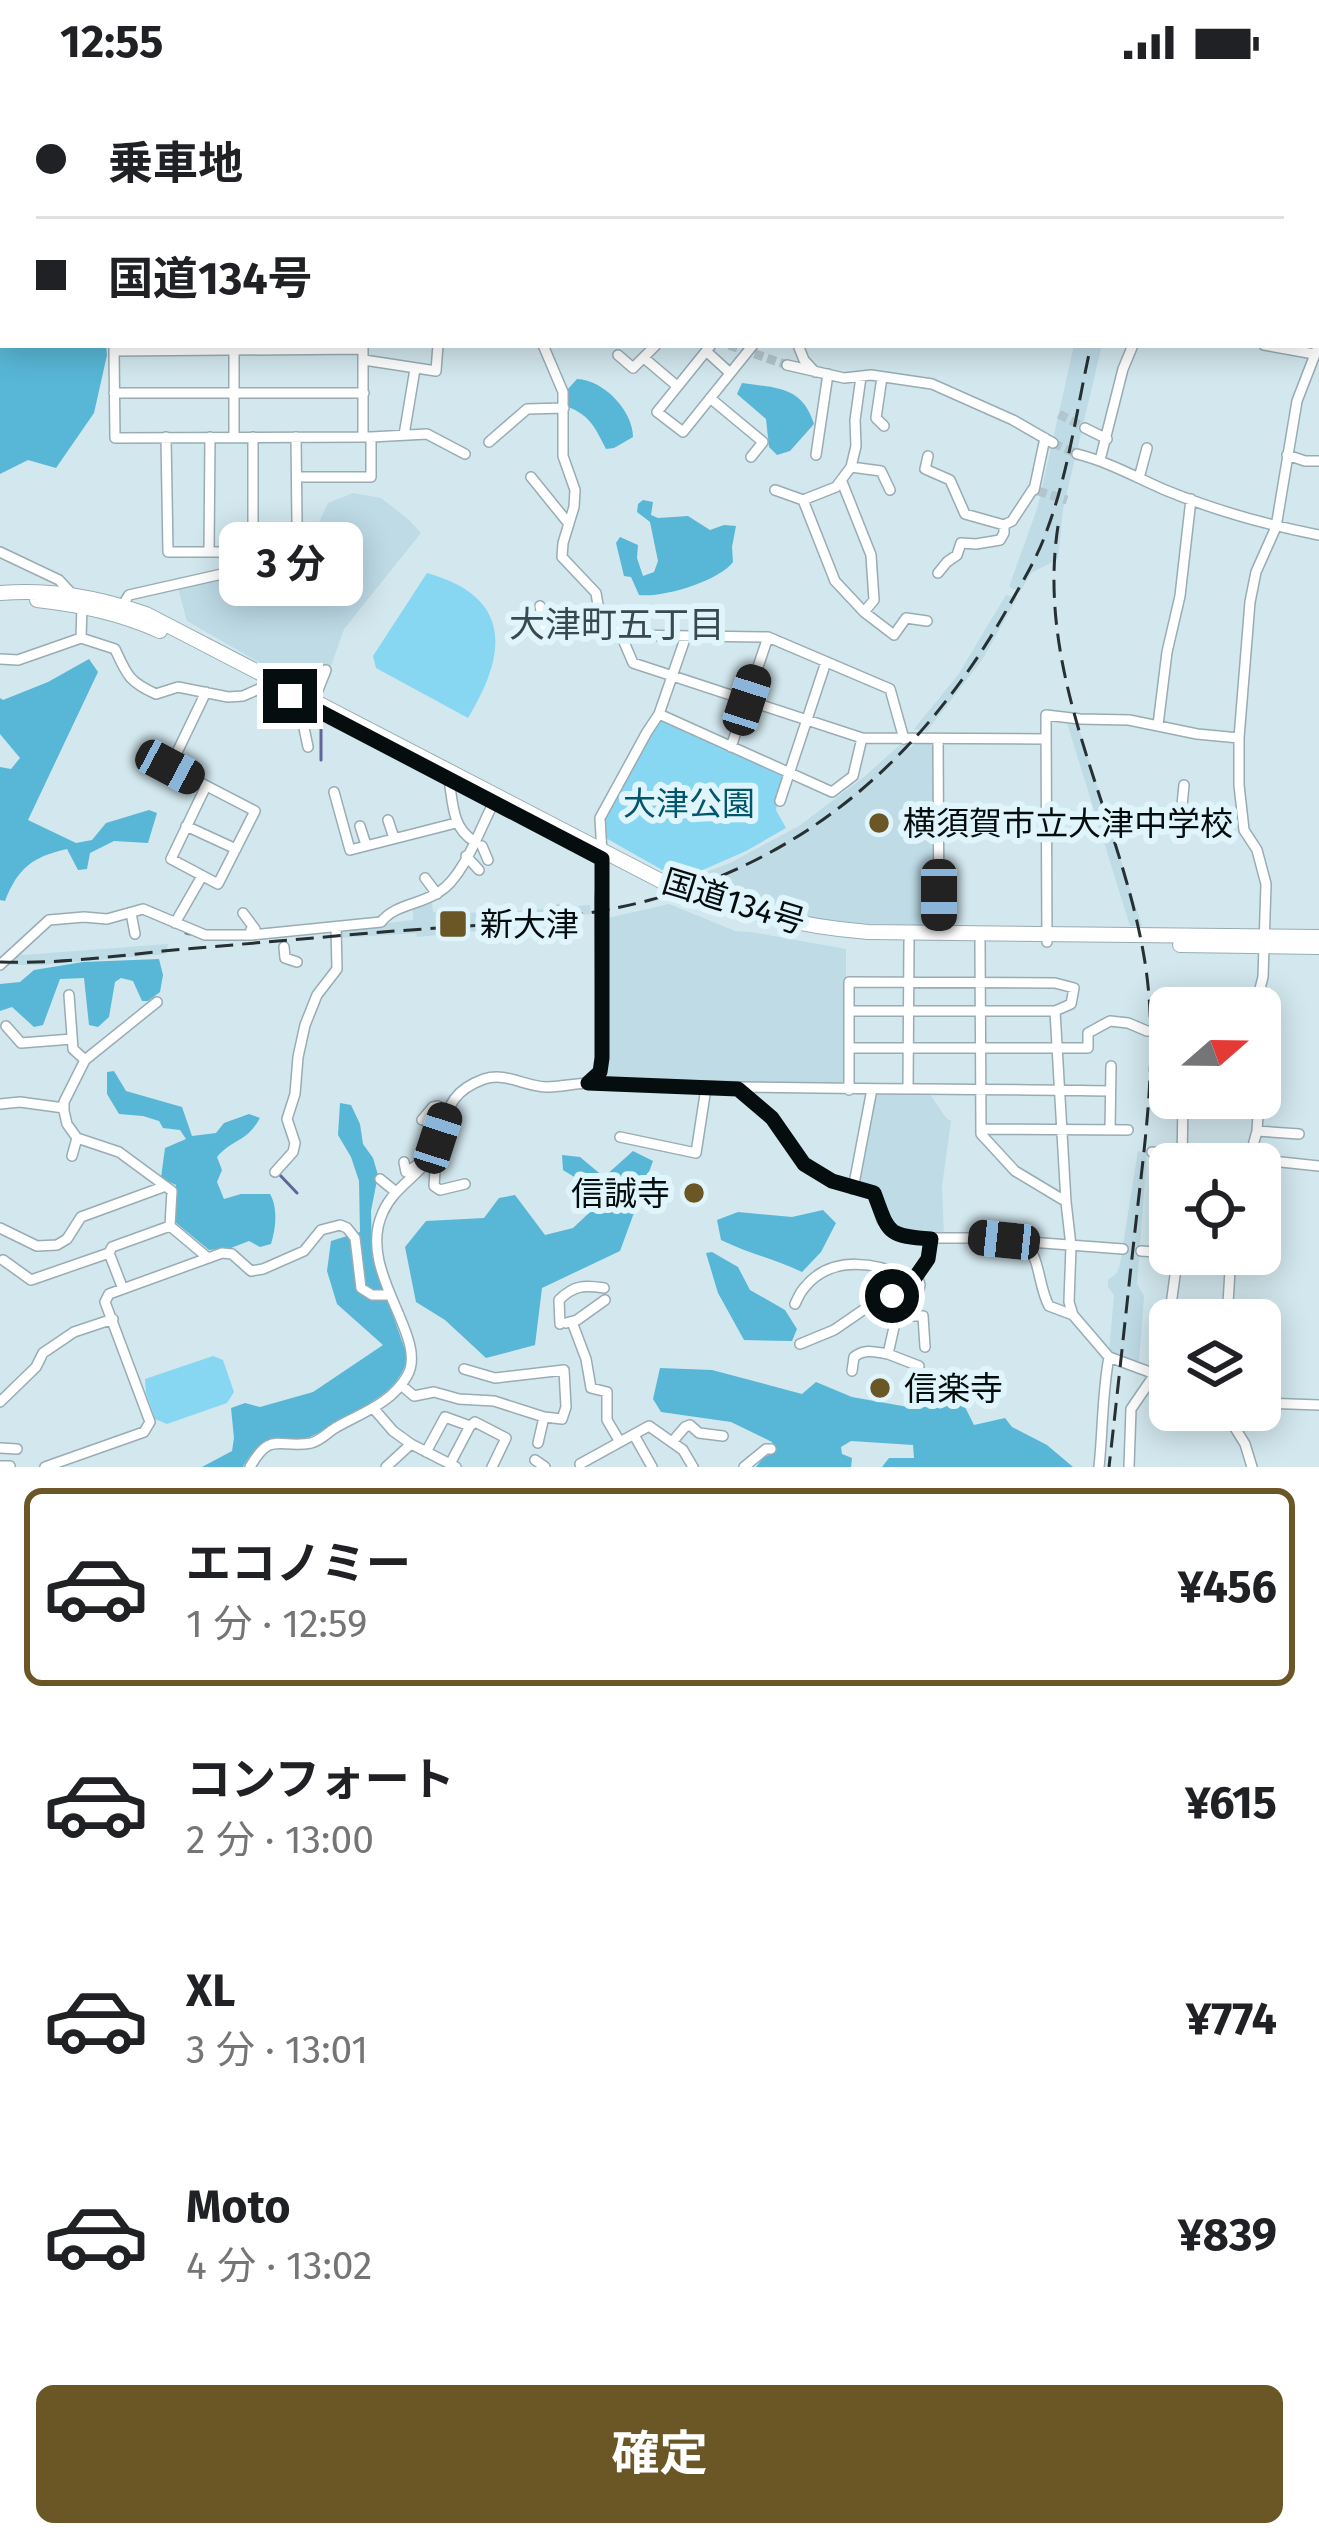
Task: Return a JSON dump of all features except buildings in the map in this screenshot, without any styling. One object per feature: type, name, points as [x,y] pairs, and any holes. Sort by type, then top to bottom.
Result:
[{"type":"highway","name":"国道134号","points":[[0,597],[78,600],[146,614],[602,854],[660,890],[749,922],[835,938],[980,942],[1047,938]]},
{"type":"highway","name":"国道134号","points":[[120,610],[602,854],[752,914],[822,928],[939,934],[1264,941],[1319,937]]},
{"type":"highway","name":"国道134号","points":[[1264,941],[1319,947]]},
{"type":"street","points":[[114,348],[115,438],[427,434],[460,452],[458,468]]},
{"type":"street","points":[[234,348],[234,436]]},
{"type":"street","points":[[297,477],[371,477],[363,349],[298,348]]},
{"type":"street","points":[[364,360],[436,371],[438,348]]},
{"type":"street","points":[[545,348],[559,376],[563,456],[575,490],[558,560],[596,593],[600,617],[621,635],[633,663],[862,738],[1046,740]]},
{"type":"street","points":[[618,355],[633,368],[653,348]]},
{"type":"street","points":[[730,373],[708,348],[657,412],[683,432],[730,373],[750,348]]},
{"type":"street","points":[[799,348],[815,372]]},
{"type":"street","points":[[1100,460],[1132,348]]},
{"type":"street","points":[[1260,987],[1266,884],[1258,850],[1241,818],[1239,738],[1253,585],[1276,527],[1297,401],[1317,351]]},
{"type":"street","points":[[644,358],[677,386]]},
{"type":"street","points":[[787,365],[844,378],[883,376],[932,384],[1049,440],[1035,490],[1004,525],[965,514],[950,480],[925,469],[928,456]]},
{"type":"street","points":[[404,435],[415,369]]},
{"type":"street","points":[[816,455],[828,374]]},
{"type":"street","points":[[883,376],[876,418],[884,426]]},
{"type":"street","points":[[775,490],[803,500],[842,482],[856,446],[861,377]]},
{"type":"street","points":[[114,393],[364,393]]},
{"type":"street","points":[[710,398],[763,442],[751,457]]},
{"type":"street","points":[[489,442],[527,409],[564,408]]},
{"type":"street","points":[[1085,428],[1106,439]]},
{"type":"street","points":[[166,437],[168,552],[253,552]]},
{"type":"street","points":[[209,552],[210,437]]},
{"type":"street","points":[[253,437],[253,567]]},
{"type":"street","points":[[120,610],[129,595],[253,567],[275,557],[289,543],[297,522],[296,437]]},
{"type":"street","points":[[1139,478],[1147,448]]},
{"type":"street","points":[[1077,454],[1191,500],[1276,527],[1319,535]]},
{"type":"street","points":[[1287,455],[1319,461]]},
{"type":"street","points":[[851,466],[881,471],[890,490]]},
{"type":"street","points":[[531,476],[569,524]]},
{"type":"street","points":[[842,482],[871,555],[874,600],[864,612]]},
{"type":"street","points":[[803,500],[835,581],[864,612],[894,635],[906,618],[927,621]]},
{"type":"street","points":[[1158,725],[1191,500]]},
{"type":"street","points":[[938,572],[957,556],[961,543],[996,542],[1002,538],[1004,525]]},
{"type":"street","points":[[0,552],[59,580],[78,600],[81,638]]},
{"type":"street","points":[[540,606],[544,626],[600,617]]},
{"type":"street","points":[[621,635],[768,637],[890,689],[904,739]]},
{"type":"street","points":[[588,1083],[600,1072],[602,1058],[600,818],[659,714],[686,636]]},
{"type":"street","points":[[731,747],[768,637]]},
{"type":"street","points":[[0,659],[18,660],[81,638],[115,649],[134,685],[156,694],[178,687],[243,696],[268,686]]},
{"type":"street","points":[[780,802],[826,662]]},
{"type":"street","points":[[318,690],[326,670]]},
{"type":"street","points":[[206,692],[170,767],[206,786],[255,812],[218,884],[171,859],[206,786]]},
{"type":"street","points":[[243,696],[246,712]]},
{"type":"street","points":[[659,714],[834,792],[853,776],[862,738]]},
{"type":"street","points":[[1047,938],[1046,715],[1239,738]]},
{"type":"street","points":[[304,728],[308,747]]},
{"type":"street","points":[[938,739],[939,934]]},
{"type":"street","points":[[449,780],[461,834],[478,843],[488,860]]},
{"type":"street","points":[[1182,805],[1184,785]]},
{"type":"street","points":[[334,792],[362,862]]},
{"type":"street","points":[[0,965],[49,920],[113,918],[143,909],[205,935],[381,922],[391,910],[422,902],[446,888],[478,843],[494,802]]},
{"type":"street","points":[[420,815],[424,831]]},
{"type":"street","points":[[388,820],[394,838]]},
{"type":"street","points":[[353,849],[456,823]]},
{"type":"street","points":[[186,826],[236,849]]},
{"type":"street","points":[[353,849],[360,826]]},
{"type":"street","points":[[466,856],[479,870]]},
{"type":"street","points":[[175,923],[202,876]]},
{"type":"street","points":[[424,878],[437,894]]},
{"type":"street","points":[[97,912],[113,918]]},
{"type":"street","points":[[130,913],[135,934]]},
{"type":"street","points":[[243,913],[255,929],[252,935]]},
{"type":"street","points":[[298,923],[337,926]]},
{"type":"street","points":[[275,1172],[293,1152],[287,1119],[291,1077],[316,995],[337,969],[337,926]]},
{"type":"street","points":[[908,1089],[909,941]]},
{"type":"street","points":[[980,942],[981,1134],[1015,1171],[1066,1202]]},
{"type":"street","points":[[284,947],[285,958],[296,962]]},
{"type":"street","points":[[849,1011],[1055,1011],[1071,1004],[1074,988],[1055,982],[849,982],[849,1011],[849,1090]]},
{"type":"street","points":[[68,994],[73,1049],[85,1060]]},
{"type":"street","points":[[157,1002],[85,1060],[64,1108],[67,1124],[77,1138],[119,1152],[172,1191],[170,1226]]},
{"type":"street","points":[[294,1006],[311,1012]]},
{"type":"street","points":[[1055,1011],[1071,1246],[1069,1302],[1073,1315],[1109,1358],[1149,1372]]},
{"type":"street","points":[[849,1048],[1088,1048],[1088,1033],[1110,1021],[1149,1030]]},
{"type":"street","points":[[6,1026],[21,1043],[72,1039]]},
{"type":"street","points":[[1110,1130],[1111,1066]]},
{"type":"street","points":[[465,1184],[440,1190],[434,1186],[434,1154],[452,1101],[487,1078],[544,1087],[588,1083],[738,1089],[1110,1091]]},
{"type":"street","points":[[620,1137],[696,1154],[706,1088]]},
{"type":"street","points":[[738,1089],[772,1118],[804,1164],[832,1181],[874,1193],[882,1220],[906,1238],[1123,1249]]},
{"type":"street","points":[[854,1189],[872,1089]]},
{"type":"street","points":[[0,1104],[64,1108]]},
{"type":"street","points":[[422,1120],[433,1107],[446,1113]]},
{"type":"street","points":[[1254,1143],[1257,1119]]},
{"type":"street","points":[[981,1130],[1128,1130]]},
{"type":"street","points":[[1257,1132],[1299,1134]]},
{"type":"street","points":[[71,1156],[77,1138]]},
{"type":"street","points":[[250,1467],[267,1445],[311,1443],[374,1409],[401,1385],[413,1364],[412,1353],[389,1295],[376,1243],[380,1219],[396,1192],[434,1154]]},
{"type":"street","points":[[404,1162],[406,1172],[418,1163],[422,1166]]},
{"type":"street","points":[[1281,1162],[1319,1166]]},
{"type":"street","points":[[380,1179],[396,1192]]},
{"type":"street","points":[[0,1228],[38,1246],[57,1245],[67,1239],[81,1217],[164,1187]]},
{"type":"street","points":[[45,1467],[144,1432],[150,1422],[105,1302],[109,1294],[222,1253],[232,1254],[251,1271],[263,1269],[304,1251],[321,1230],[340,1225],[355,1238],[361,1288],[389,1295]]},
{"type":"street","points":[[5,1266],[31,1280],[170,1226]]},
{"type":"street","points":[[170,1226],[207,1257]]},
{"type":"street","points":[[888,1354],[901,1296],[928,1259],[931,1239]]},
{"type":"street","points":[[1025,1242],[1034,1254],[1049,1306],[1073,1315]]},
{"type":"street","points":[[1141,1251],[1149,1252]]},
{"type":"street","points":[[109,1253],[123,1289]]},
{"type":"street","points":[[794,1304],[804,1287],[834,1265],[884,1266],[915,1277],[920,1285],[913,1316],[922,1316],[925,1347]]},
{"type":"street","points":[[562,1324],[604,1294],[580,1285],[559,1300],[562,1324],[586,1359],[591,1388],[608,1392],[607,1420],[620,1442]]},
{"type":"street","points":[[800,1343],[834,1330],[882,1297],[901,1296]]},
{"type":"street","points":[[0,1402],[36,1367],[43,1353],[74,1332],[113,1319]]},
{"type":"street","points":[[852,1371],[854,1357],[866,1350],[919,1366]]},
{"type":"street","points":[[1099,1467],[1109,1358]]},
{"type":"street","points":[[401,1385],[419,1397],[434,1392],[494,1401],[562,1419],[564,1370],[495,1378],[464,1369]]},
{"type":"street","points":[[494,1401],[495,1378]]},
{"type":"street","points":[[1129,1467],[1131,1409],[1149,1383]]},
{"type":"street","points":[[1281,1403],[1319,1405]]},
{"type":"street","points":[[374,1409],[393,1432],[453,1466],[475,1422],[506,1438],[492,1467]]},
{"type":"street","points":[[426,1452],[445,1417],[470,1426]]},
{"type":"street","points":[[537,1459],[544,1417]]},
{"type":"street","points":[[580,1464],[650,1426],[683,1450],[693,1467]]},
{"type":"street","points":[[672,1442],[690,1426],[699,1433],[723,1436]]},
{"type":"street","points":[[1237,1431],[1252,1467]]},
{"type":"street","points":[[634,1435],[652,1467]]},
{"type":"street","points":[[386,1467],[411,1444]]},
{"type":"street","points":[[0,1448],[17,1449]]},
{"type":"street","points":[[744,1467],[772,1449]]},
{"type":"street","points":[[603,1452],[611,1467]]},
{"type":"street","points":[[0,1466],[10,1466]]},
{"type":"shaded area","points":[[0,348],[106,348],[94,413],[56,468],[28,460],[0,474]]},
{"type":"shaded area","points":[[1073,348],[1101,348],[1063,509],[1058,559],[1031,573],[1020,592],[1009,587],[1038,506]]},
{"type":"shaded area","points":[[577,379],[597,385],[615,399],[628,417],[633,437],[606,449],[587,419],[568,407],[568,389]]},
{"type":"shaded area","points":[[742,383],[786,391],[802,402],[814,424],[790,451],[777,455],[769,447],[766,419],[737,394]]},
{"type":"shaded area","points":[[353,493],[381,498],[421,533],[344,629],[323,689],[316,686],[312,690],[303,685],[307,675],[288,666],[264,665],[187,621],[178,588],[264,568],[284,554],[290,561],[296,559],[328,503]]},
{"type":"shaded area","points":[[643,500],[653,502],[651,515],[658,518],[688,516],[710,530],[736,526],[733,562],[690,587],[639,595],[631,577],[624,576],[616,543],[620,537],[638,545],[643,576],[654,572],[658,561],[650,522],[637,512]]},
{"type":"shaded area","points":[[1006,595],[1017,598],[982,660],[927,731],[914,729],[958,675]]},
{"type":"shaded area","points":[[89,659],[98,672],[28,820],[76,843],[92,840],[106,823],[149,810],[157,813],[148,843],[114,841],[90,853],[87,869],[78,870],[67,849],[44,856],[21,872],[5,901],[0,900],[0,767],[11,769],[20,758],[0,734],[0,698],[48,682]]},
{"type":"shaded area","points":[[1067,723],[1077,723],[1142,926],[1130,926]]},
{"type":"shaded area","name":"横須賀市立大津中学校","points":[[903,742],[910,748],[917,742],[934,745],[936,926],[810,918],[745,904],[688,879],[730,863],[799,826]]},
{"type":"shaded area","points":[[432,903],[433,912],[464,909],[470,913],[590,905],[591,914],[417,937],[416,933],[339,938],[340,929],[413,920],[413,908]]},
{"type":"shaded area","points":[[669,904],[735,931],[846,949],[846,1086],[606,1080],[608,918]]},
{"type":"shaded area","points":[[168,944],[166,954],[2,965],[10,956]]},
{"type":"shaded area","points":[[159,959],[160,992],[142,1001],[133,981],[121,978],[115,982],[109,1017],[98,1027],[89,1025],[84,978],[60,979],[43,1025],[34,1027],[12,1007],[0,1011],[0,984],[20,982],[34,970],[83,962]]},
{"type":"shaded area","points":[[114,1071],[126,1091],[182,1107],[192,1136],[216,1133],[224,1123],[249,1114],[260,1118],[250,1132],[217,1157],[222,1170],[217,1182],[224,1199],[270,1194],[275,1218],[271,1244],[260,1247],[249,1241],[209,1250],[175,1222],[176,1185],[161,1178],[165,1148],[186,1139],[180,1130],[163,1128],[159,1121],[119,1114],[107,1094],[107,1072]]},
{"type":"shaded area","points":[[872,1089],[929,1093],[951,1121],[942,1186],[944,1238],[898,1231],[886,1220],[878,1192],[858,1187]]},
{"type":"shaded area","points":[[340,1103],[351,1105],[378,1175],[371,1211],[372,1256],[408,1358],[388,1390],[324,1430],[307,1438],[264,1444],[243,1467],[202,1467],[232,1451],[231,1408],[245,1403],[260,1407],[313,1392],[383,1345],[337,1304],[327,1271],[331,1241],[360,1232],[359,1181],[338,1135]]},
{"type":"shaded area","points":[[633,1151],[653,1161],[620,1251],[542,1288],[535,1345],[486,1358],[445,1320],[416,1302],[405,1247],[426,1221],[484,1218],[499,1198],[515,1195],[545,1235],[573,1228],[589,1213],[584,1183],[563,1170],[562,1155],[580,1157],[604,1177]]},
{"type":"shaded area","points":[[1138,1151],[1147,1153],[1137,1284],[1144,1296],[1139,1363],[1109,1353],[1114,1295],[1108,1287],[1120,1264]]},
{"type":"shaded area","points":[[823,1210],[836,1223],[821,1252],[802,1272],[721,1240],[717,1220],[738,1212],[792,1217]]},
{"type":"shaded area","points":[[706,1253],[738,1267],[750,1290],[785,1310],[797,1329],[792,1341],[744,1340],[718,1293]]},
{"type":"shaded area","points":[[660,1368],[712,1370],[802,1394],[816,1382],[852,1397],[908,1407],[956,1386],[971,1385],[976,1391],[964,1405],[974,1425],[1005,1418],[1073,1467],[882,1467],[889,1458],[914,1458],[913,1445],[851,1441],[841,1447],[842,1454],[852,1458],[851,1467],[756,1467],[775,1452],[772,1442],[731,1422],[661,1412],[653,1399]]},
{"type":"green space","points":[[427,573],[475,596],[494,630],[490,671],[468,718],[376,668],[373,656]]},
{"type":"green space","name":"大津公園","points":[[661,716],[783,774],[776,810],[786,828],[680,880],[604,837],[605,818]]},
{"type":"green space","points":[[213,1356],[223,1360],[234,1392],[227,1403],[167,1424],[155,1419],[145,1379]]},
{"type":"waterway","points":[[321,722],[321,760]]},
{"type":"waterway","points":[[186,933],[190,934]]},
{"type":"waterway","points":[[278,1173],[297,1193]]},
{"type":"tunnel","points":[[738,348],[787,365]]},
{"type":"tunnel","points":[[1059,414],[1085,428]]},
{"type":"tunnel","points":[[1053,443],[1077,454]]},
{"type":"tunnel","points":[[1038,491],[1067,500]]},
{"type":"tunnel","points":[[558,924],[561,905]]},
{"type":"railway","points":[[0,962],[82,960],[581,914],[650,900],[762,857],[858,793],[939,710],[974,662],[1023,581],[1047,530],[1067,462],[1090,348]]},
{"type":"railway","points":[[1058,526],[1054,584],[1069,695],[1135,913],[1149,999],[1147,1116],[1109,1467]]},
{"type":"place","name":"横須賀市立大津中学校","points":[[879,823]]},
{"type":"place","name":"新大津","points":[[453,924]]},
{"type":"place","name":"信誠寺","points":[[694,1193]]},
{"type":"place","name":"信楽寺","points":[[880,1388]]},
{"type":"district","name":"大津町五丁目","points":[[617,624]]},
{"type":"route","points":[[290,696],[602,859],[602,1058],[600,1072],[588,1083],[738,1089],[772,1118],[804,1164],[832,1181],[874,1193],[882,1220],[894,1232],[906,1238],[931,1239],[928,1259],[903,1295],[892,1296]]}]
